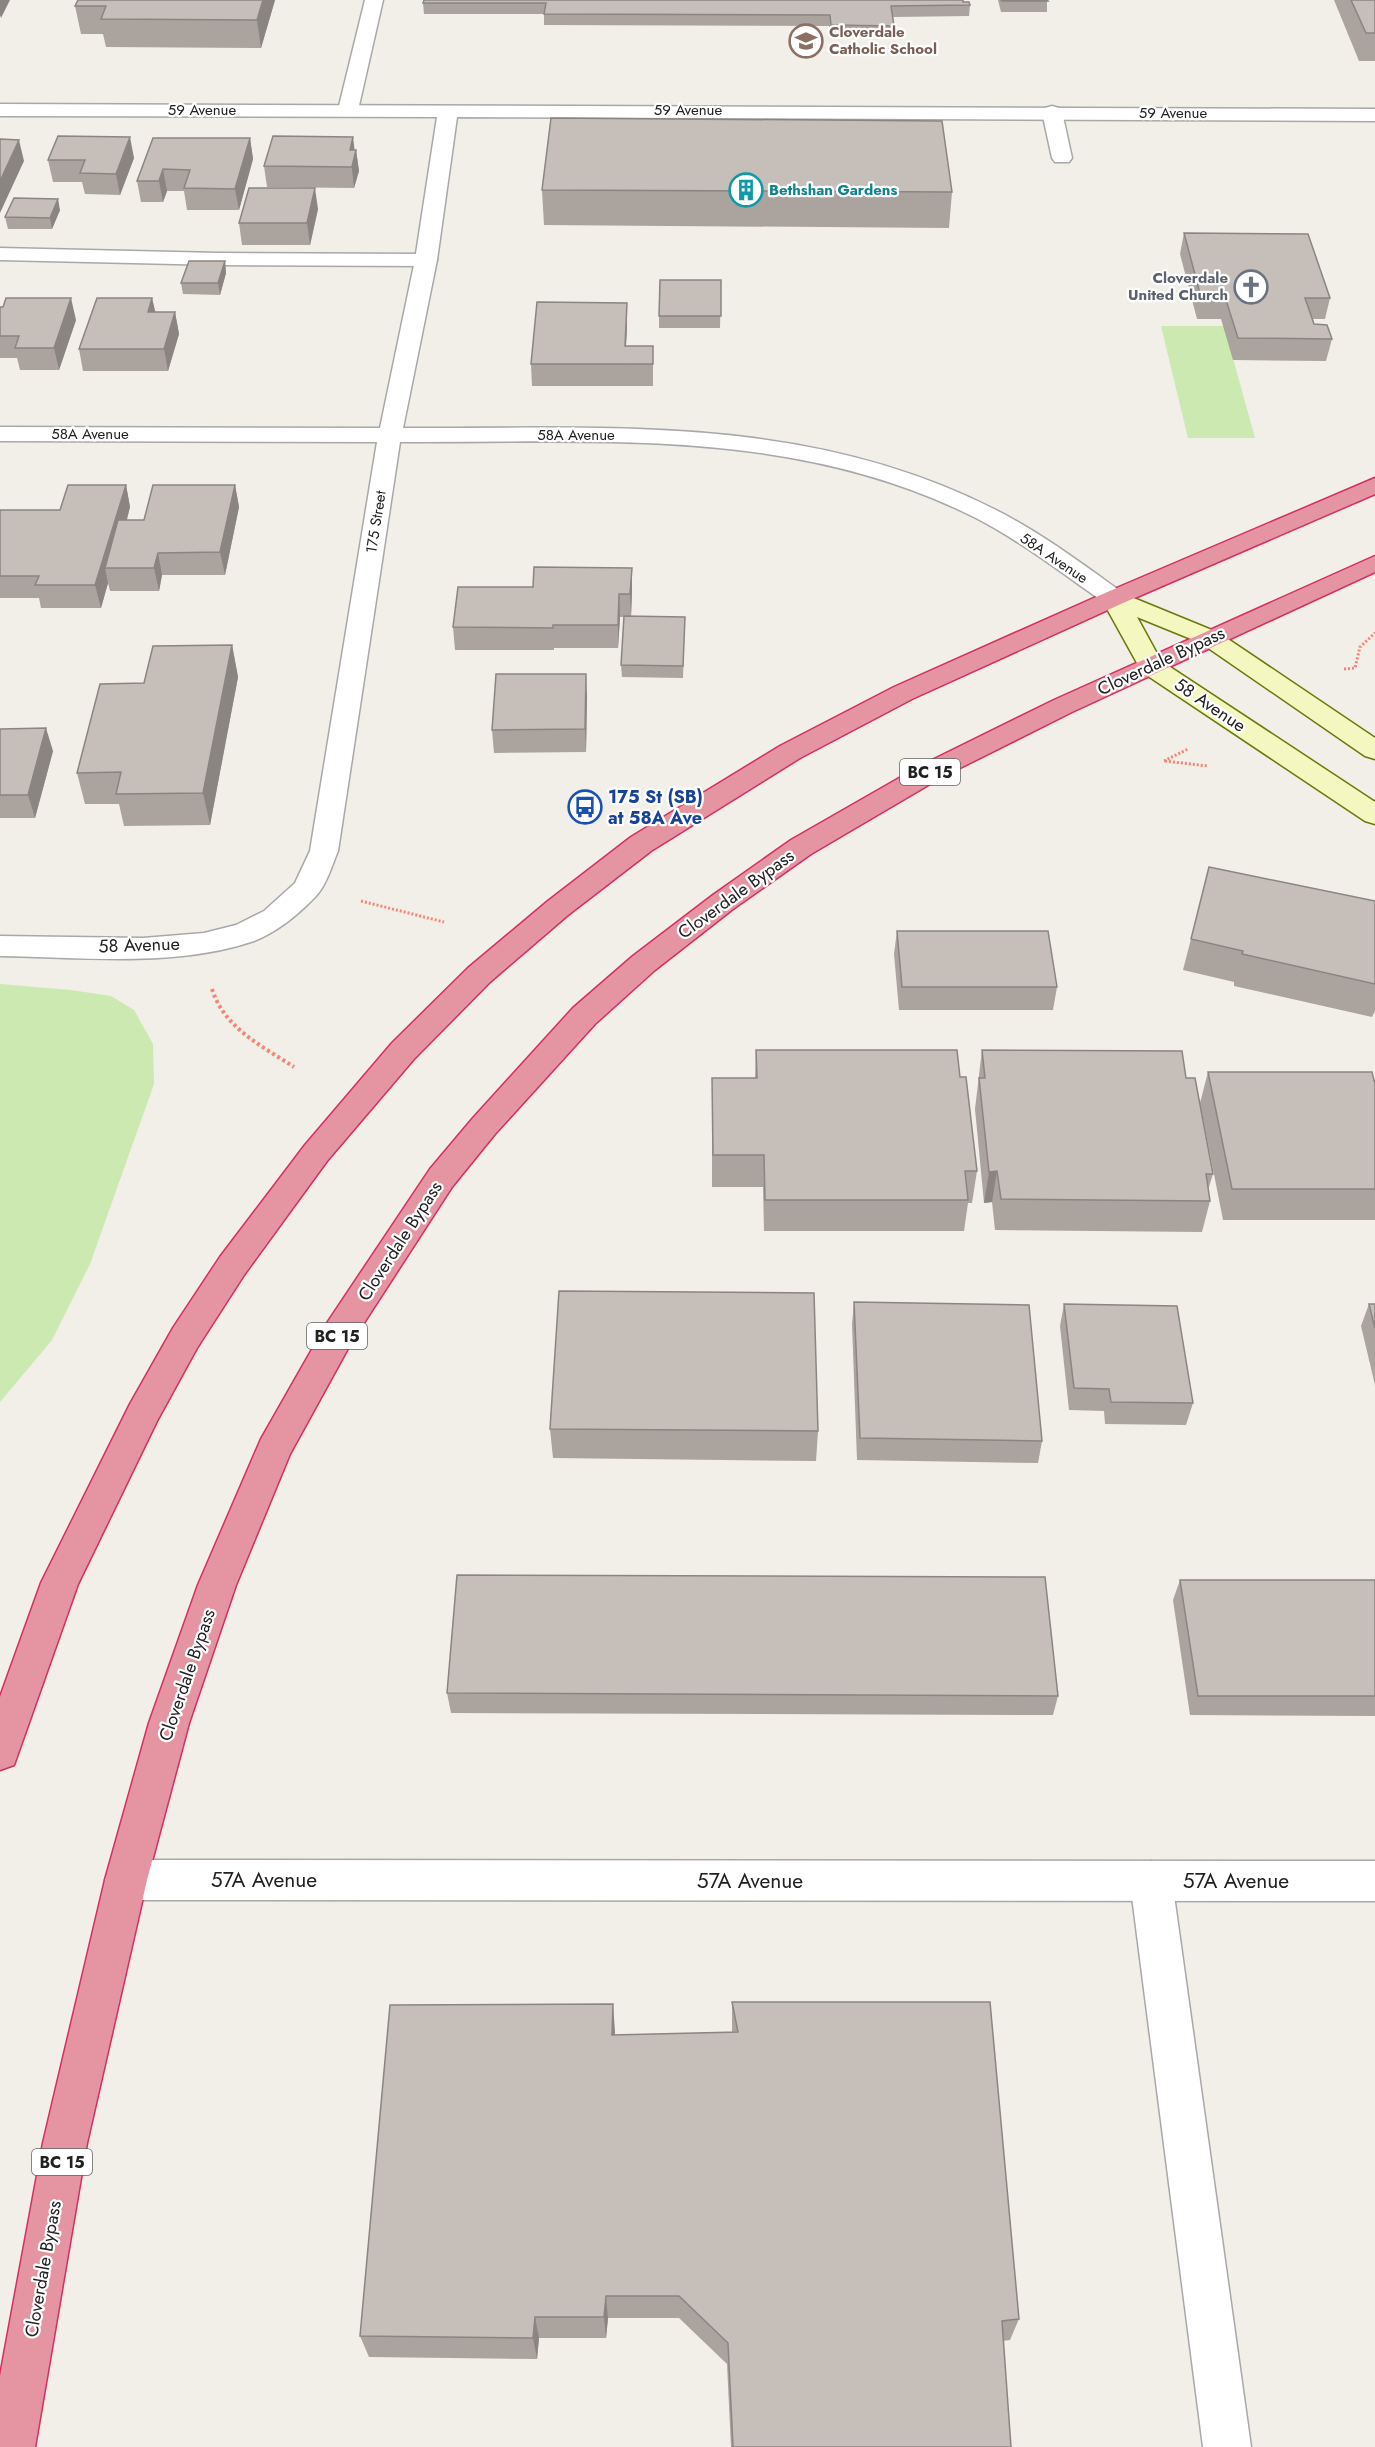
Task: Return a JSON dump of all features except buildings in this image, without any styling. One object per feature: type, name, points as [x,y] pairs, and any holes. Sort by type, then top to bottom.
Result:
[{"type":"highway","points":[[0,1752],[60,1583],[143,1414],[186,1338],[232,1266],[316,1153],[403,1051],[479,975],[558,908],[641,844],[790,752],[903,693],[1114,598],[1375,485]]},
{"type":"highway","name":"Cloverdale Bypass","points":[[10,2447],[66,2143],[126,1880],[169,1723],[217,1585],[274,1450],[345,1324],[441,1178],[484,1126],[584,1016],[644,963],[723,902],[801,847],[932,771],[1210,638],[1375,563]]},
{"type":"street","points":[[348,110],[374,0]]},
{"type":"street","name":"59 Avenue","points":[[0,110],[1052,112],[1375,115]]},
{"type":"street","name":"175 Street","points":[[273,918],[307,888],[324,851],[390,434],[426,260],[448,110]]},
{"type":"street","points":[[1052,112],[1062,158]]},
{"type":"street","points":[[0,254],[219,260],[426,260]]},
{"type":"street","name":"58A Avenue","points":[[0,434],[390,434],[710,438],[765,444],[854,464],[925,487],[985,513],[1114,598]]},
{"type":"street","points":[[1114,598],[1210,638],[1375,750]]},
{"type":"street","name":"58 Avenue","points":[[1114,598],[1151,666],[1375,815]]},
{"type":"street","name":"58 Avenue","points":[[0,946],[142,948],[204,943],[245,933],[273,918]]},
{"type":"street","name":"57A Avenue","points":[[126,1880],[1375,1881]]},
{"type":"street","points":[[1151,1881],[1227,2447]]},
{"type":"path","points":[[1345,668],[1355,668],[1360,646],[1375,633]]},
{"type":"path","points":[[362,901],[444,922]]},
{"type":"path","points":[[211,982],[214,1000],[237,1030],[294,1067]]},
{"type":"green space","points":[[1161,326],[1224,326],[1255,438],[1188,438]]},
{"type":"green space","points":[[0,984],[111,996],[134,1010],[153,1044],[154,1084],[90,1264],[52,1340],[0,1402]]},
{"type":"place","name":"Cloverdale Catholic School","points":[[806,41]]},
{"type":"place","name":"Bethshan Gardens","points":[[746,190]]},
{"type":"place","name":"Cloverdale United Church","points":[[1251,287]]},
{"type":"place","name":"175 St (SB) at 58A Ave","points":[[585,807]]}]
